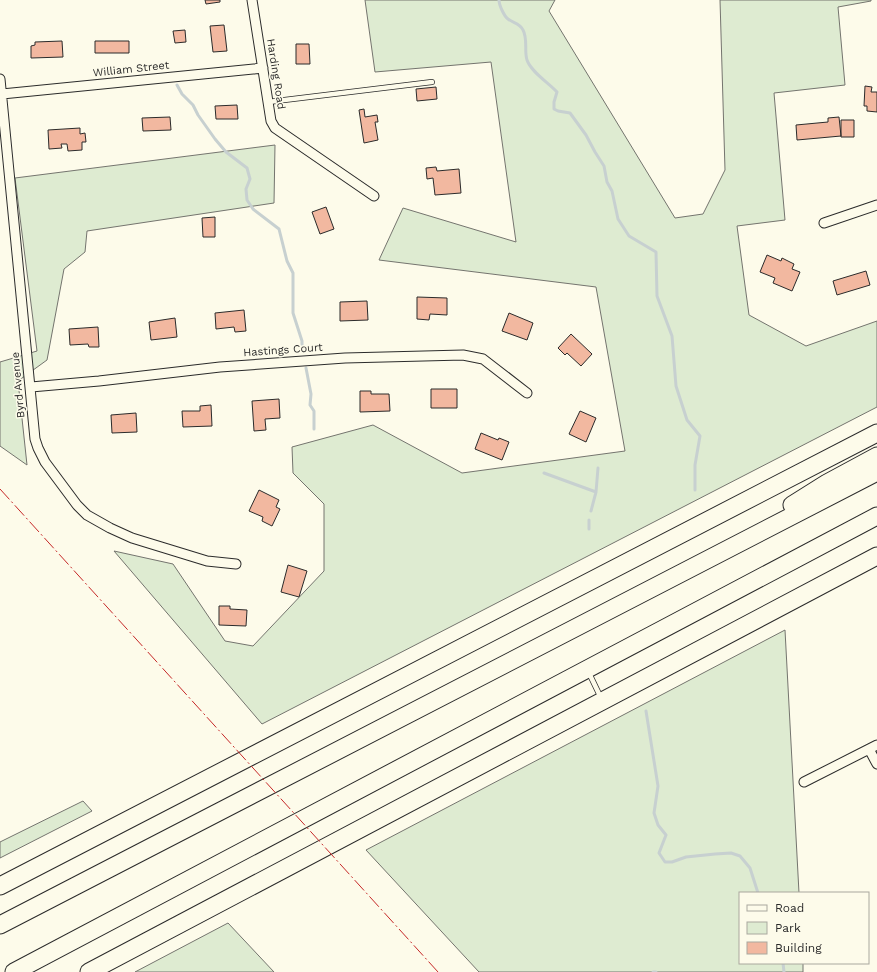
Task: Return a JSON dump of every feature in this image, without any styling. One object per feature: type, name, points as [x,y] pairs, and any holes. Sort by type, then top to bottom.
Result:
[{"type":"highway","points":[[0,886],[156,804],[877,433]]},
{"type":"highway","points":[[705,561],[827,483],[877,456]]},
{"type":"highway","points":[[0,925],[877,472]]},
{"type":"highway","points":[[14,972],[877,516]]},
{"type":"highway","points":[[89,972],[877,556]]},
{"type":"street","name":"Harding Road","points":[[252,0],[271,121],[275,128],[374,196]]},
{"type":"street","name":"William Street","points":[[2,94],[263,68]]},
{"type":"street","name":"Byrd Avenue","points":[[0,79],[35,439],[38,448],[45,462],[77,505],[87,515],[132,538],[207,561],[236,564]]},
{"type":"street","points":[[824,223],[877,205]]},
{"type":"street","name":"Hastings Court","points":[[30,387],[99,381],[220,367],[345,358],[463,355],[483,360],[527,393]]},
{"type":"street","points":[[804,782],[873,747],[877,764]]},
{"type":"lane","points":[[268,102],[432,82]]},
{"type":"lane","points":[[587,669],[602,701]]},
{"type":"green space","points":[[365,0],[555,0],[549,11],[675,218],[703,214],[725,170],[720,0],[871,0],[838,7],[845,85],[774,93],[785,220],[737,226],[749,315],[806,346],[877,321],[877,407],[262,724],[114,551],[173,564],[225,641],[253,646],[324,571],[324,504],[293,473],[292,447],[373,425],[462,473],[625,451],[596,287],[379,260],[403,208],[516,242],[491,62],[375,72]]},
{"type":"green space","points":[[275,145],[274,203],[87,231],[85,252],[64,269],[47,360],[18,381],[27,465],[0,446],[0,362],[37,351],[15,178]]},
{"type":"green space","points":[[785,630],[799,892],[739,892],[739,964],[803,964],[803,972],[479,972],[366,850]]},
{"type":"green space","points":[[83,801],[92,811],[0,858],[0,842]]},
{"type":"green space","points":[[228,923],[274,972],[135,972]]},
{"type":"building","points":[[205,0],[220,0],[220,2],[206,4]]},
{"type":"building","points":[[224,25],[227,51],[213,52],[210,26]]},
{"type":"building","points":[[185,30],[186,42],[175,43],[173,31]]},
{"type":"building","points":[[62,41],[63,57],[31,58],[31,46],[35,45],[35,42]]},
{"type":"building","points":[[95,41],[129,41],[129,53],[95,53]]},
{"type":"building","points":[[296,44],[309,44],[310,64],[296,64]]},
{"type":"building","points":[[865,86],[872,87],[871,92],[877,92],[877,112],[867,111],[867,106],[864,106]]},
{"type":"building","points":[[436,87],[437,99],[417,101],[416,89]]},
{"type":"building","points":[[237,105],[238,119],[216,119],[215,106]]},
{"type":"building","points":[[364,109],[365,117],[377,115],[378,122],[375,122],[378,140],[364,143],[359,110]]},
{"type":"building","points":[[170,117],[171,130],[143,131],[142,118]]},
{"type":"building","points":[[839,117],[841,136],[797,140],[796,125],[828,122],[828,118]]},
{"type":"building","points":[[841,120],[854,120],[854,137],[841,137]]},
{"type":"building","points":[[80,128],[80,134],[85,133],[86,142],[82,142],[82,150],[68,151],[67,144],[61,144],[62,148],[49,149],[48,130]]},
{"type":"building","points":[[436,167],[437,171],[459,169],[461,193],[435,195],[433,178],[427,179],[426,168]]},
{"type":"building","points":[[326,207],[334,229],[320,234],[312,212]]},
{"type":"building","points":[[215,217],[215,237],[203,237],[202,218]]},
{"type":"building","points":[[767,255],[781,261],[782,258],[794,264],[792,269],[800,272],[792,291],[773,283],[775,278],[760,272]]},
{"type":"building","points":[[866,271],[870,285],[837,295],[833,281]]},
{"type":"building","points":[[417,297],[447,298],[447,315],[430,314],[429,320],[417,319]]},
{"type":"building","points":[[367,301],[368,320],[340,321],[340,302]]},
{"type":"building","points":[[244,310],[246,331],[235,332],[234,327],[216,329],[215,313]]},
{"type":"building","points":[[509,313],[533,323],[527,340],[502,331]]},
{"type":"building","points":[[175,318],[177,337],[151,340],[149,322]]},
{"type":"building","points":[[98,327],[99,347],[89,347],[88,344],[70,345],[69,329]]},
{"type":"building","points":[[571,334],[592,354],[581,366],[567,353],[565,355],[558,348]]},
{"type":"building","points":[[431,389],[457,389],[457,408],[431,408]]},
{"type":"building","points":[[360,391],[371,391],[371,394],[389,394],[390,411],[360,412]]},
{"type":"building","points":[[279,399],[280,418],[265,419],[266,430],[254,431],[252,401]]},
{"type":"building","points":[[211,405],[212,426],[183,427],[182,411],[200,411],[200,406]]},
{"type":"building","points":[[580,411],[596,418],[586,442],[569,434]]},
{"type":"building","points":[[136,413],[137,432],[112,433],[111,415]]},
{"type":"building","points":[[481,433],[498,440],[499,438],[509,442],[502,460],[475,449]]},
{"type":"building","points":[[259,490],[279,500],[276,507],[280,509],[272,526],[262,521],[263,517],[249,511]]},
{"type":"building","points":[[288,565],[307,571],[299,597],[281,592]]},
{"type":"building","points":[[219,606],[230,606],[230,609],[247,610],[246,626],[219,625]]},
{"type":"waterway","points":[[499,0],[506,18],[518,24],[523,30],[526,56],[532,69],[557,92],[554,102],[554,109],[570,113],[586,135],[604,166],[607,182],[612,191],[618,219],[629,236],[656,252],[657,296],[672,336],[676,386],[687,420],[700,436],[695,465],[695,490]]},
{"type":"waterway","points":[[177,85],[182,94],[193,105],[198,115],[215,139],[226,152],[247,168],[250,179],[246,189],[247,200],[253,209],[279,229],[287,261],[293,273],[293,313],[302,341],[302,348]]},
{"type":"waterway","points":[[306,368],[311,394],[310,405],[314,411],[314,429]]},
{"type":"waterway","points":[[591,511],[596,492],[598,468]]},
{"type":"waterway","points":[[544,473],[596,492]]},
{"type":"waterway","points":[[589,520],[589,529]]},
{"type":"waterway","points":[[646,711],[658,786],[654,813],[658,825],[666,835],[659,853],[665,862],[672,862],[686,857],[715,854],[731,853],[740,856],[750,868],[758,892]]},
{"type":"waterway","points":[[783,964],[784,972]]},
{"type":"power","points":[[0,489],[438,972]]}]
